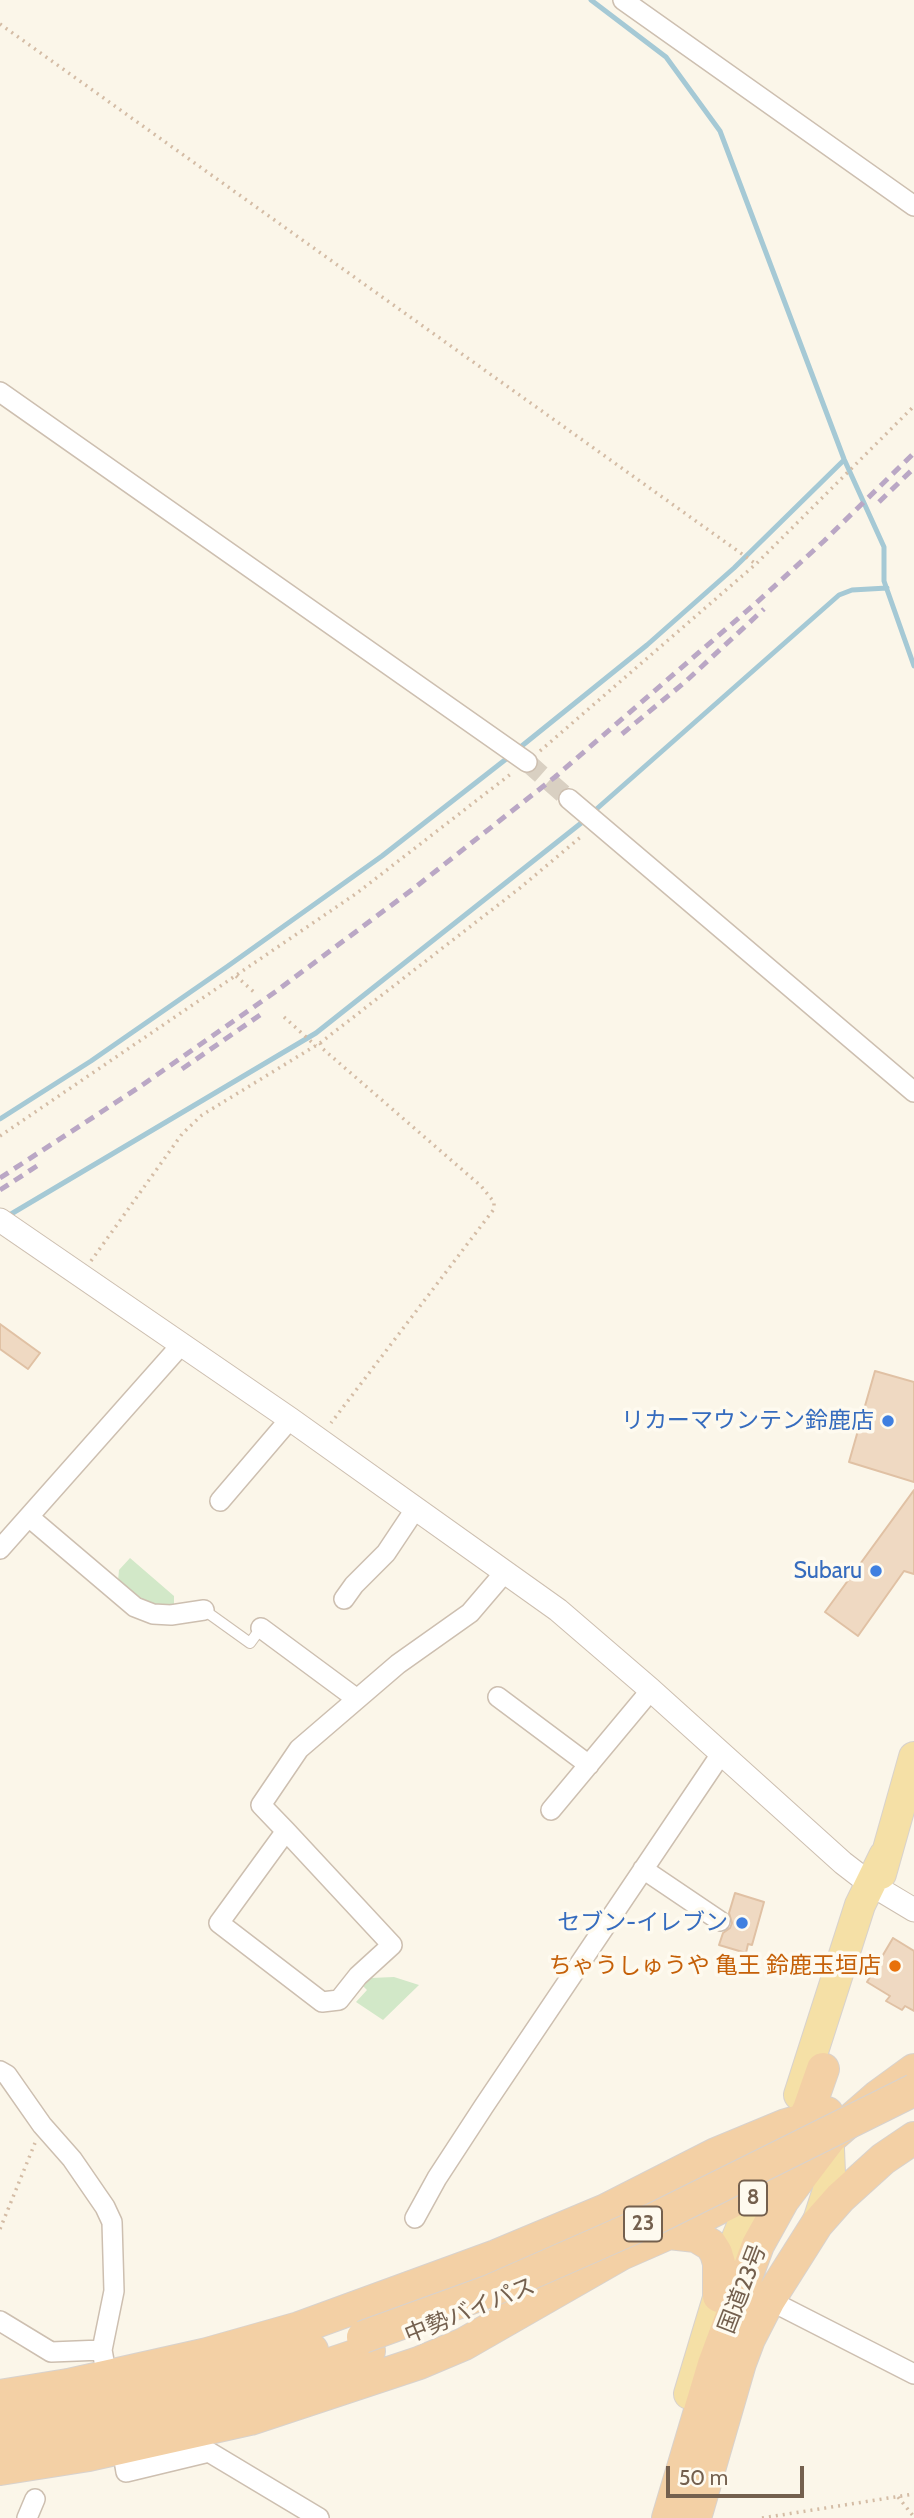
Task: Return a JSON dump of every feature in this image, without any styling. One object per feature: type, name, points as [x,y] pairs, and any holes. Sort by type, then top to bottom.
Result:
[{"type":"highway","points":[[0,2469],[89,2455],[250,2419],[419,2363],[464,2344],[621,2254],[735,2200],[762,2177],[794,2138],[812,2124],[823,2069]]},
{"type":"highway","name":"国道23号","points":[[668,2518],[714,2364],[758,2245],[783,2200],[812,2124],[877,2097],[914,2070]]},
{"type":"highway","name":"中勢バイパス","points":[[0,2444],[58,2436],[242,2394],[491,2291],[654,2219],[914,2090]]},
{"type":"highway","name":"中勢バイパス","points":[[0,2420],[121,2400],[366,2344],[502,2300],[733,2196],[914,2106]]},
{"type":"highway","points":[[0,2396],[68,2385],[207,2354],[299,2328],[496,2256],[606,2210],[716,2154],[812,2124]]},
{"type":"highway","name":"国道23号","points":[[695,2518],[740,2363],[769,2300],[817,2224],[840,2198],[883,2159],[914,2138]]},
{"type":"highway","points":[[669,2233],[696,2236],[711,2245],[719,2263],[719,2296]]},
{"type":"main road","points":[[823,2069],[874,1886],[914,1756]]},
{"type":"main road","points":[[817,2224],[828,2190],[812,2124],[814,2054],[860,1905],[874,1886]]},
{"type":"main road","name":"8","points":[[652,2518],[734,2245],[762,2177]]},
{"type":"street","points":[[623,0],[914,206]]},
{"type":"street","points":[[0,392],[518,756]]},
{"type":"street","points":[[586,814],[914,1093]]},
{"type":"street","points":[[5,1228],[290,1419],[558,1610],[794,1816],[843,1863],[914,1910]]},
{"type":"street","points":[[0,1549],[181,1345]]},
{"type":"street","points":[[220,1501],[290,1419]]},
{"type":"street","points":[[344,1599],[386,1553],[416,1508]]},
{"type":"street","points":[[29,1517],[135,1607],[153,1614],[171,1615],[204,1610]]},
{"type":"street","points":[[286,1831],[219,1923],[322,2003],[339,2000],[358,1976],[392,1945],[286,1831],[261,1805],[299,1749],[398,1664],[470,1613],[505,1572]]},
{"type":"street","points":[[261,1628],[357,1699]]},
{"type":"street","points":[[551,1810],[652,1690]]},
{"type":"street","points":[[498,1697],[589,1765]]},
{"type":"street","points":[[415,2218],[477,2116],[721,1754]]},
{"type":"street","points":[[643,1869],[720,1921]]},
{"type":"street","points":[[0,2071],[7,2075],[21,2092],[42,2125],[72,2159],[105,2207],[112,2222],[114,2291],[102,2350],[106,2372]]},
{"type":"street","points":[[769,2300],[914,2374]]},
{"type":"street","points":[[0,2320],[51,2351],[102,2350]]},
{"type":"street","points":[[124,2460],[126,2472],[209,2452],[319,2518]]},
{"type":"street","points":[[27,2518],[35,2499]]},
{"type":"lane","points":[[204,1610],[250,1643],[261,1628]]},
{"type":"path","points":[[0,24],[754,562]]},
{"type":"path","points":[[0,1136],[357,893],[518,756],[754,562],[837,485],[914,406]]},
{"type":"path","points":[[79,1277],[190,1126],[202,1115],[317,1044],[510,897],[586,814]]},
{"type":"path","points":[[236,976],[256,993]]},
{"type":"path","points":[[284,1017],[481,1186],[494,1202],[494,1209],[317,1439]]},
{"type":"path","points":[[0,2229],[42,2125]]},
{"type":"path","points":[[762,2518],[914,2494]]},
{"type":"path","points":[[898,2497],[914,2516]]},
{"type":"green space","points":[[130,1558],[174,1596],[174,1606],[157,1606],[135,1597],[118,1581],[119,1570]]},
{"type":"green space","points":[[394,1977],[419,1985],[383,2020],[356,2002],[367,1990],[362,1985],[371,1978]]},
{"type":"building","points":[[0,1324],[40,1353],[28,1369],[0,1349]]},
{"type":"building","name":"リカーマウンテン鈴鹿店","points":[[875,1371],[914,1382],[914,1482],[849,1462]]},
{"type":"building","name":"Subaru","points":[[914,1490],[914,1574],[904,1571],[858,1636],[825,1612]]},
{"type":"building","name":"セブン-イレブン","points":[[735,1893],[764,1902],[752,1945],[748,1944],[746,1953],[719,1945],[723,1933],[732,1923],[729,1913]]},
{"type":"building","name":"ちゃうしゅうや 亀王 鈴鹿玉垣店","points":[[893,1938],[914,1951],[914,2011],[905,2006],[902,2010],[886,2001],[890,1996],[867,1982]]},
{"type":"waterway","points":[[591,0],[666,57],[720,131],[844,459],[884,547],[884,581],[914,666]]},
{"type":"waterway","points":[[518,749],[647,645],[734,568],[844,460]]},
{"type":"waterway","points":[[592,813],[839,595],[852,590],[887,588]]},
{"type":"waterway","points":[[0,1119],[91,1061],[228,966],[382,856],[510,756]]},
{"type":"waterway","points":[[6,1217],[316,1033],[585,820]]},
{"type":"tunnel","points":[[527,762],[569,799]]},
{"type":"railway","points":[[0,1178],[141,1086],[275,992],[413,889],[555,777],[756,603],[914,453]]},
{"type":"railway","points":[[879,502],[914,468]]},
{"type":"railway","points":[[622,734],[685,682],[764,609]]},
{"type":"railway","points":[[182,1069],[260,1015]]},
{"type":"railway","points":[[0,1190],[40,1164]]},
{"type":"place","name":"リカーマウンテン鈴鹿店","points":[[888,1421]]},
{"type":"place","name":"Subaru","points":[[876,1571]]},
{"type":"place","name":"セブン-イレブン","points":[[742,1923]]},
{"type":"place","name":"ちゃうしゅうや 亀王 鈴鹿玉垣店","points":[[895,1966]]}]
